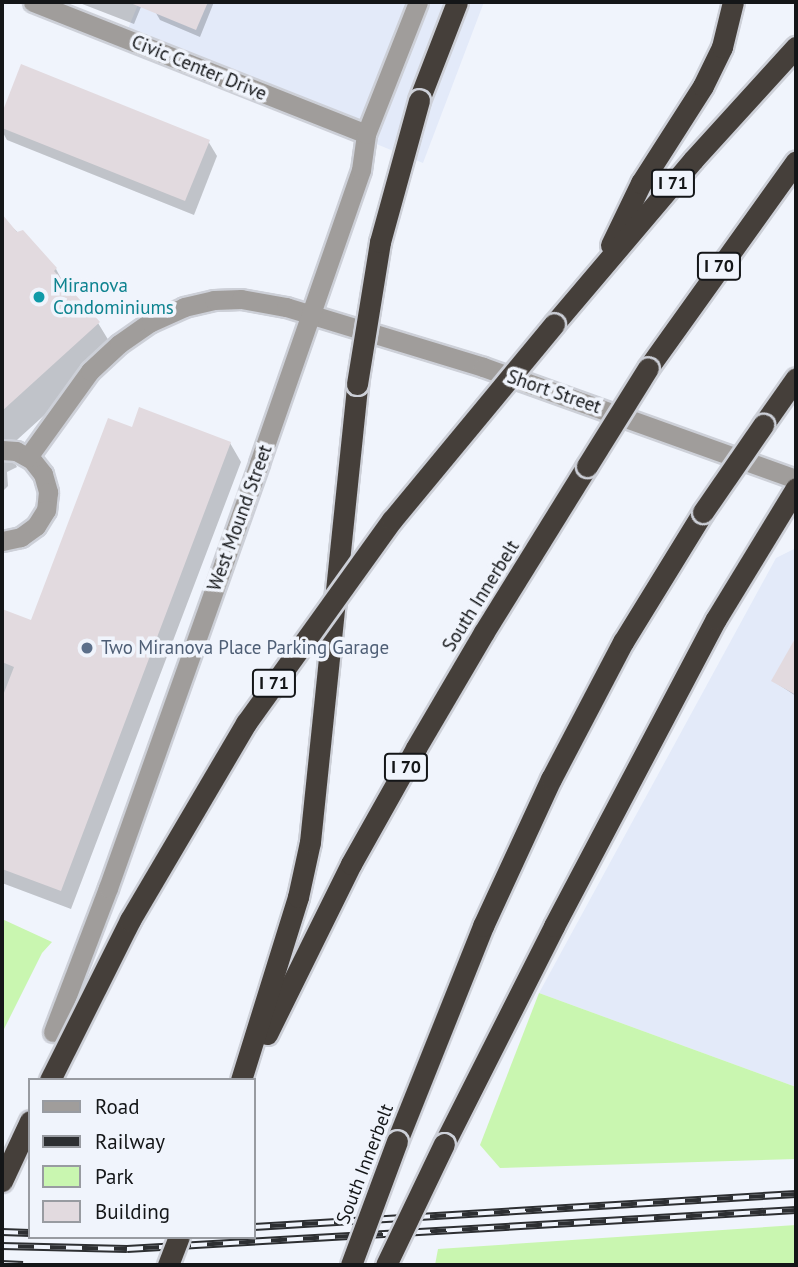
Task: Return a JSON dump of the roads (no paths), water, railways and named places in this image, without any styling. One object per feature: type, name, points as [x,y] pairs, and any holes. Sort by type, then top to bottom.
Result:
[{"type":"highway","points":[[242,1078],[298,897],[310,842],[357,384],[380,242],[419,100],[457,2]]},
{"type":"highway","points":[[604,263],[640,183],[703,86],[722,47],[733,2]]},
{"type":"highway","name":"I 71","points":[[51,1078],[130,920],[246,723],[392,520],[604,263],[796,47]]},
{"type":"highway","name":"South Innerbelt","points":[[247,1078],[290,985],[357,853],[484,632],[648,368],[796,161]]},
{"type":"highway","name":"South Innerbelt","points":[[351,1265],[397,1140],[483,926],[551,779],[623,642],[703,512],[796,377]]},
{"type":"highway","points":[[386,1265],[444,1144],[636,769],[764,536],[796,488]]},
{"type":"highway","points":[[2,1181],[28,1125]]},
{"type":"highway","points":[[168,1265],[178,1239]]},
{"type":"street","name":"Civic Center Drive","points":[[33,2],[366,134]]},
{"type":"street","name":"West Mound Street","points":[[53,1032],[99,914],[361,170],[366,134],[418,2]]},
{"type":"street","name":"Short Street","points":[[28,457],[90,371],[119,344],[151,322],[184,307],[214,300],[263,302],[483,367],[796,479]]},
{"type":"street","points":[[2,450],[16,451],[28,457],[38,466],[47,483],[46,510],[29,532],[2,541]]},
{"type":"railway","points":[[256,1227],[796,1194]]},
{"type":"railway","points":[[2,1246],[127,1249],[796,1210]]},
{"type":"railway","points":[[2,1232],[28,1233]]},
{"type":"railway","points":[[2,1264],[23,1265]]},
{"type":"place","name":"Miranova Condominiums","points":[[39,297]]},
{"type":"place","name":"Two Miranova Place Parking Garage","points":[[87,648]]}]
